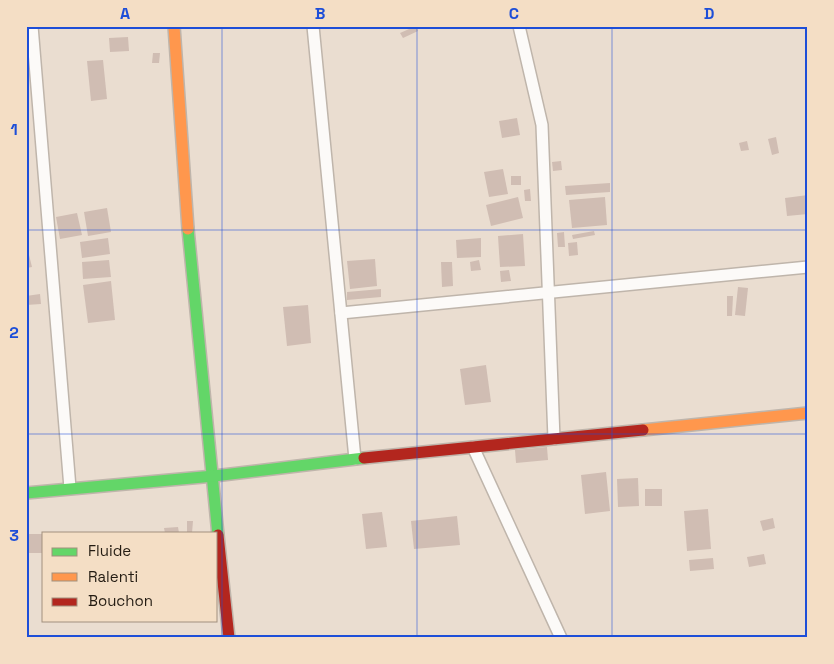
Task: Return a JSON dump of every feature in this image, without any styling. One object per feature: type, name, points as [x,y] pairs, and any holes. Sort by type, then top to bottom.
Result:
[{"type":"street","points":[[32,26],[70,488]]},
{"type":"street","points":[[174,26],[189,247],[214,476],[228,638]]},
{"type":"street","points":[[314,26],[355,459]]},
{"type":"street","points":[[519,26],[542,124],[554,439]]},
{"type":"street","points":[[341,313],[808,267]]},
{"type":"street","points":[[26,493],[214,476],[355,459],[808,413]]},
{"type":"street","points":[[473,447],[561,638]]},
{"type":"building","points":[[416,26],[418,31],[403,38],[400,33]]},
{"type":"building","points":[[128,37],[129,51],[110,52],[109,38]]},
{"type":"building","points":[[153,53],[160,53],[159,63],[152,63]]},
{"type":"building","points":[[103,60],[107,99],[91,101],[87,61]]},
{"type":"building","points":[[517,118],[520,135],[502,138],[499,121]]},
{"type":"building","points":[[776,137],[779,153],[772,155],[768,139]]},
{"type":"building","points":[[747,141],[749,150],[741,151],[739,143]]},
{"type":"building","points":[[561,161],[562,170],[553,171],[552,162]]},
{"type":"building","points":[[503,169],[508,194],[489,197],[484,172]]},
{"type":"building","points":[[511,176],[521,176],[521,185],[511,185]]},
{"type":"building","points":[[610,183],[610,192],[566,195],[565,186]]},
{"type":"building","points":[[530,189],[531,201],[525,201],[524,190]]},
{"type":"building","points":[[808,195],[808,214],[787,216],[785,198]]},
{"type":"building","points":[[518,197],[523,218],[491,226],[486,205]]},
{"type":"building","points":[[605,197],[607,225],[572,228],[569,200]]},
{"type":"building","points":[[107,208],[111,232],[88,236],[84,212]]},
{"type":"building","points":[[77,213],[82,235],[60,239],[56,217]]},
{"type":"building","points":[[594,231],[595,235],[573,239],[572,235]]},
{"type":"building","points":[[564,232],[565,247],[558,247],[557,233]]},
{"type":"building","points":[[523,234],[525,266],[500,267],[498,236]]},
{"type":"building","points":[[108,238],[110,254],[82,258],[80,242]]},
{"type":"building","points":[[481,238],[481,257],[457,258],[456,240]]},
{"type":"building","points":[[577,242],[578,255],[569,256],[568,243]]},
{"type":"building","points":[[26,243],[32,267],[26,268]]},
{"type":"building","points":[[375,259],[377,286],[350,289],[347,261]]},
{"type":"building","points":[[109,260],[111,277],[83,279],[82,262]]},
{"type":"building","points":[[479,260],[481,270],[471,271],[470,262]]},
{"type":"building","points":[[441,262],[452,262],[453,286],[442,287]]},
{"type":"building","points":[[509,270],[511,281],[501,282],[500,271]]},
{"type":"building","points":[[111,281],[115,320],[88,323],[83,285]]},
{"type":"building","points":[[738,287],[748,288],[745,316],[735,315]]},
{"type":"building","points":[[381,289],[381,297],[347,300],[347,292]]},
{"type":"building","points":[[40,294],[41,304],[26,305],[26,296]]},
{"type":"building","points":[[727,296],[733,296],[732,316],[727,316]]},
{"type":"building","points":[[308,305],[311,343],[287,346],[283,307]]},
{"type":"building","points":[[486,365],[491,402],[465,405],[460,369]]},
{"type":"building","points":[[547,447],[548,460],[516,463],[515,450]]},
{"type":"building","points":[[606,472],[610,511],[585,514],[581,475]]},
{"type":"building","points":[[638,478],[639,506],[618,507],[617,479]]},
{"type":"building","points":[[645,489],[662,489],[662,506],[645,506]]},
{"type":"building","points":[[708,509],[711,549],[687,551],[684,511]]},
{"type":"building","points":[[382,512],[387,547],[366,549],[362,514]]},
{"type":"building","points":[[457,516],[460,545],[414,549],[411,521]]},
{"type":"building","points":[[773,518],[775,528],[763,531],[760,521]]},
{"type":"building","points":[[187,521],[193,521],[192,532],[187,532]]},
{"type":"building","points":[[178,527],[179,532],[165,532],[164,528]]},
{"type":"building","points":[[26,534],[42,534],[42,553],[26,553]]},
{"type":"building","points":[[764,554],[766,564],[749,567],[747,557]]},
{"type":"building","points":[[713,558],[714,569],[690,571],[689,560]]},
{"type":"traffic: fast","points":[[188,229],[218,532]]},
{"type":"traffic: fast","points":[[26,493],[214,476],[364,458]]},
{"type":"traffic: slow","points":[[174,26],[188,229]]},
{"type":"traffic: slow","points":[[643,430],[808,413]]},
{"type":"traffic: jam","points":[[364,458],[643,430]]},
{"type":"traffic: jam","points":[[218,535],[229,638]]}]
